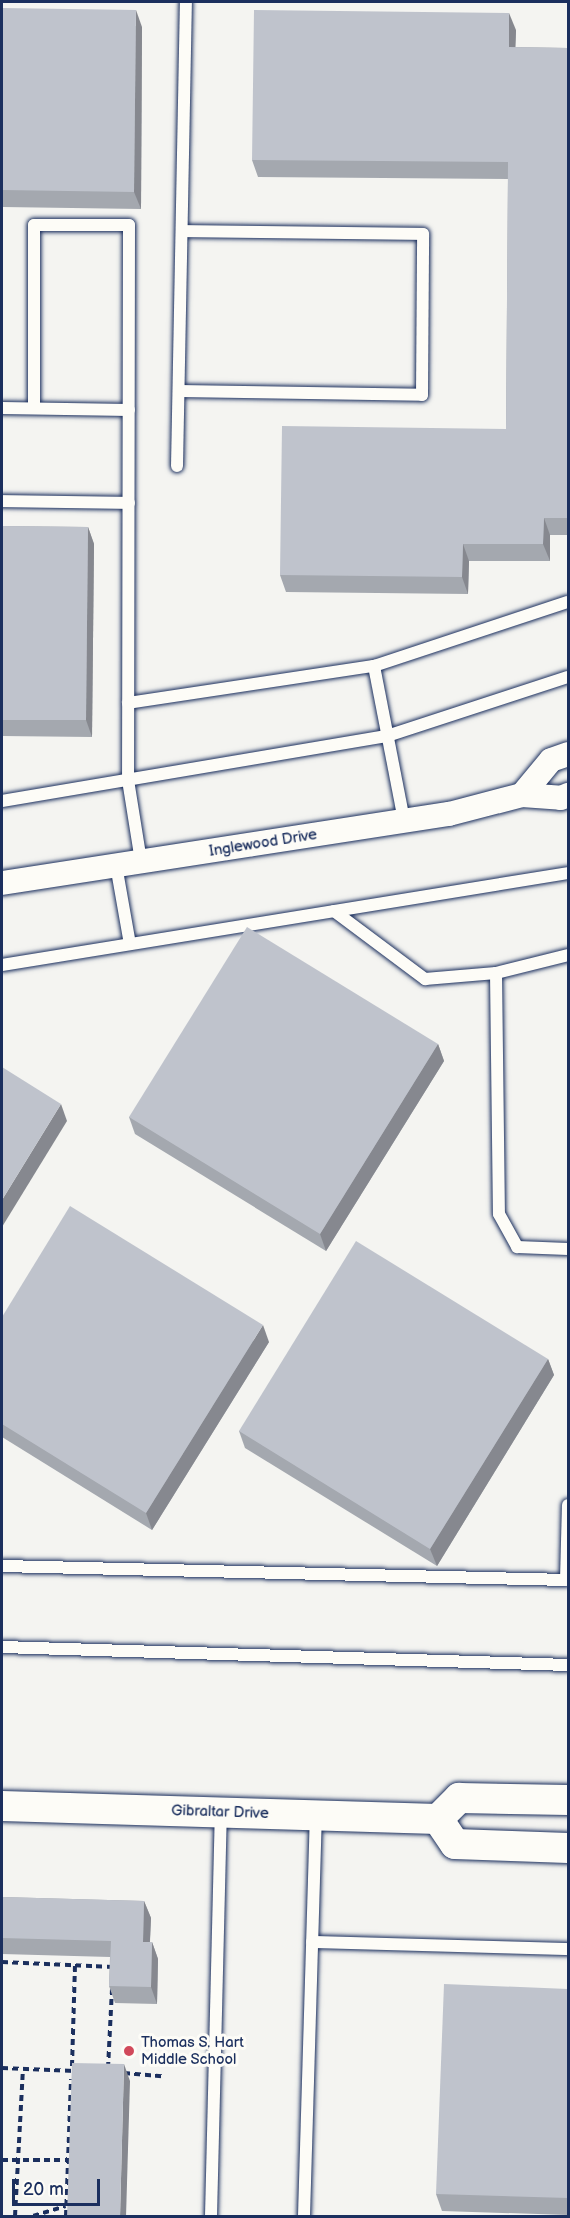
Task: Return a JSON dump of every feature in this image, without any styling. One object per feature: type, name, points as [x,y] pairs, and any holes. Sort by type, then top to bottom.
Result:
[{"type":"street","points":[[522,795],[551,760],[568,754]]},
{"type":"street","name":"Inglewood Drive","points":[[2,882],[448,814],[522,795],[561,798],[568,795]]},
{"type":"street","points":[[568,1800],[459,1798],[438,1819],[455,1844],[568,1848]]},
{"type":"street","name":"Gibraltar Drive","points":[[2,1806],[438,1819]]},
{"type":"lane","points":[[177,466],[186,2]]},
{"type":"lane","points":[[34,408],[34,225],[129,225],[128,780],[141,861]]},
{"type":"lane","points":[[179,391],[422,395],[423,234],[182,231]]},
{"type":"lane","points":[[2,408],[129,410]]},
{"type":"lane","points":[[2,501],[129,503]]},
{"type":"lane","points":[[128,703],[374,666],[568,602]]},
{"type":"lane","points":[[374,666],[404,821]]},
{"type":"lane","points":[[2,801],[387,736],[568,678]]},
{"type":"lane","points":[[116,865],[130,944]]},
{"type":"lane","points":[[2,965],[568,873]]},
{"type":"lane","points":[[334,911],[425,979],[496,973],[568,955]]},
{"type":"lane","points":[[496,973],[498,1214],[518,1247],[568,1249]]},
{"type":"lane","points":[[2,1566],[566,1580],[568,1505]]},
{"type":"lane","points":[[2,1647],[568,1665]]},
{"type":"lane","points":[[211,2217],[221,1812]]},
{"type":"lane","points":[[304,2217],[316,1815]]},
{"type":"lane","points":[[312,1942],[568,1949]]},
{"type":"path","points":[[2,1962],[113,1965],[108,2072],[99,2072]]},
{"type":"path","points":[[66,2217],[75,1964]]},
{"type":"path","points":[[2,2068],[81,2071]]},
{"type":"path","points":[[15,2217],[23,2069]]},
{"type":"path","points":[[119,2073],[162,2076]]},
{"type":"path","points":[[2,2160],[68,2160]]},
{"type":"path","points":[[33,2217],[66,2206]]},
{"type":"building","points":[[2,8],[136,10],[134,192],[2,190]]},
{"type":"building","points":[[254,10],[509,13],[509,47],[568,48],[568,518],[544,518],[543,544],[463,544],[462,577],[280,575],[282,426],[506,429],[508,162],[252,160]]},
{"type":"building","points":[[2,526],[88,527],[86,720],[2,720]]},
{"type":"building","points":[[247,927],[438,1044],[320,1234],[129,1117]]},
{"type":"building","points":[[2,1067],[61,1104],[2,1200]]},
{"type":"building","points":[[70,1206],[263,1325],[146,1513],[2,1424],[2,1317]]},
{"type":"building","points":[[356,1241],[548,1359],[430,1549],[239,1431]]},
{"type":"building","points":[[2,1897],[144,1901],[143,1942],[152,1942],[151,1987],[109,1986],[111,1941],[2,1938]]},
{"type":"building","points":[[444,1984],[568,1989],[568,2198],[436,2194]]},
{"type":"building","points":[[72,2063],[124,2064],[120,2217],[67,2217]]},
{"type":"place","name":"Thomas S. Hart Middle School","points":[[129,2051]]}]
